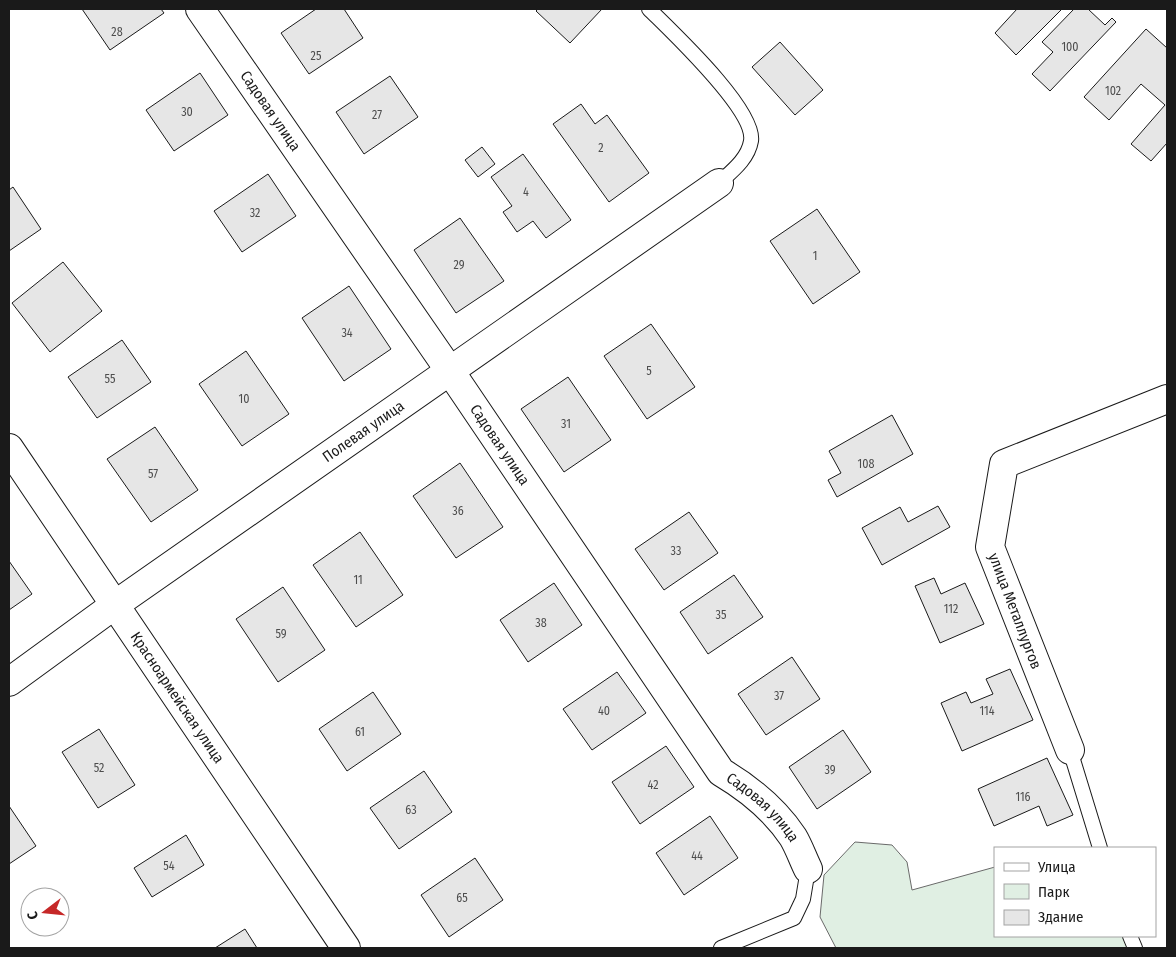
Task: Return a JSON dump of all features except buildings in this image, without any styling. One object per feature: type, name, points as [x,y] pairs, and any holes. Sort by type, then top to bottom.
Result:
[{"type":"street","name":"Садовая улица","points":[[200,9],[450,371],[721,772],[740,783],[772,812],[794,838],[808,869]]},
{"type":"street","name":"Полевая улица","points":[[9,682],[116,604],[719,182]]},
{"type":"street","name":"улица Металлургов","points":[[1070,750],[990,547],[1004,464],[1167,399]]},
{"type":"street","name":"Красноармейская улица","points":[[9,448],[116,604],[346,948]]},
{"type":"lane","points":[[649,9],[700,59],[744,114],[752,140],[743,160],[719,182]]},
{"type":"lane","points":[[1070,750],[1100,847]]},
{"type":"lane","points":[[721,948],[794,918],[803,899],[808,869]]},
{"type":"green space","points":[[855,842],[892,845],[907,862],[912,890],[994,867],[994,937],[1134,937],[1134,948],[836,948],[820,917],[824,875]]}]
